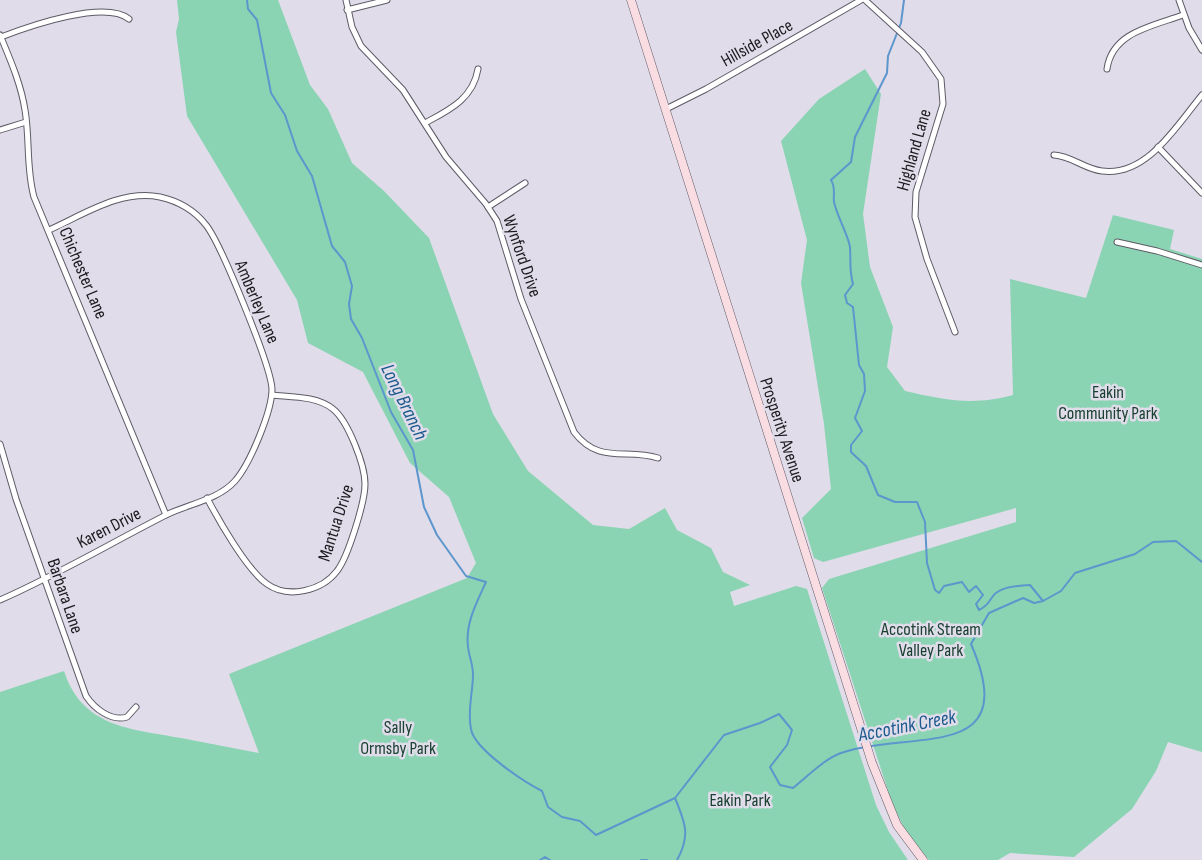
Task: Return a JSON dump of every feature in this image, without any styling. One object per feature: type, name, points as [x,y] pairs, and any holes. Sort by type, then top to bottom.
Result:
[{"type":"main road","name":"Prosperity Avenue","points":[[631,0],[872,763],[893,818],[922,860]]},
{"type":"street","name":"Wynford Drive","points":[[346,0],[347,10],[361,46],[403,90],[446,157],[488,207],[503,237],[521,299],[574,432],[584,443],[601,452],[640,454],[658,458]]},
{"type":"street","points":[[347,10],[387,0]]},
{"type":"street","name":"Hillside Place","points":[[666,109],[706,89],[861,0]]},
{"type":"street","name":"Highland Lane","points":[[866,0],[929,60],[938,71],[943,87],[943,104],[916,192],[915,217],[927,259],[955,332]]},
{"type":"street","points":[[1179,0],[1183,15],[1202,50]]},
{"type":"street","points":[[115,5],[129,19]]},
{"type":"street","points":[[1,36],[78,6]]},
{"type":"street","points":[[1107,69],[1113,49],[1125,38],[1183,15]]},
{"type":"street","name":"Chichester Lane","points":[[1,36],[14,69],[26,122],[30,184],[166,515]]},
{"type":"street","points":[[425,123],[462,100],[473,86],[478,69]]},
{"type":"street","points":[[1054,155],[1070,158],[1094,170],[1114,172],[1142,162],[1158,147],[1202,95]]},
{"type":"street","points":[[0,130],[26,122]]},
{"type":"street","points":[[1158,147],[1202,193]]},
{"type":"street","points":[[488,207],[525,183]]},
{"type":"street","name":"Amberley Lane","points":[[49,230],[118,199],[139,195],[172,200],[194,213],[211,232],[265,359],[270,375],[272,395],[268,411],[241,473],[228,487],[166,515]]},
{"type":"street","points":[[1117,242],[1157,250],[1202,265]]},
{"type":"street","name":"Mantua Drive","points":[[207,498],[254,571],[271,586],[283,591],[303,591],[327,581],[339,568],[362,501],[365,483],[348,430],[338,414],[324,403],[272,395]]},
{"type":"street","name":"Barbara Lane","points":[[0,444],[74,669],[91,703],[101,712],[120,719],[127,717],[136,707]]},
{"type":"street","name":"Karen Drive","points":[[0,600],[166,515]]},
{"type":"green space","points":[[177,0],[278,0],[310,85],[328,109],[352,163],[384,191],[429,238],[493,414],[528,471],[593,525],[629,529],[665,508],[677,530],[711,548],[723,572],[750,585],[730,592],[734,606],[796,586],[807,589],[876,805],[889,832],[908,860],[0,860],[0,692],[64,671],[72,690],[83,704],[110,722],[144,732],[259,753],[229,674],[467,578],[476,563],[449,497],[410,463],[363,372],[308,343],[297,300],[187,116],[176,32],[179,19]]},
{"type":"green space","points":[[865,69],[881,94],[863,214],[870,267],[893,327],[887,367],[905,391],[933,397],[972,401],[1013,395],[1010,279],[1086,298],[1113,215],[1174,230],[1170,249],[1202,259],[1202,752],[1168,742],[1156,771],[1132,809],[1074,857],[1010,853],[998,860],[929,860],[907,834],[892,803],[822,588],[829,579],[1016,522],[1016,508],[823,562],[814,558],[802,518],[831,489],[824,424],[801,283],[807,240],[781,141],[819,99]]},
{"type":"waterway","name":"Long Branch","points":[[247,0],[248,9],[257,20],[271,93],[285,115],[297,151],[312,176],[332,246],[345,262],[352,286],[349,304],[351,319],[362,338],[391,412],[413,450],[424,507],[437,535],[466,576],[486,582],[472,613],[468,630],[473,674],[470,722],[474,737],[501,764],[542,791],[548,807],[562,817],[580,821],[596,835],[675,798]]},
{"type":"waterway","points":[[904,0],[901,23],[888,56],[887,73],[855,137],[851,162],[831,180],[835,207],[850,247],[853,284],[845,295],[847,303],[853,307],[859,365],[864,374],[865,391],[855,418],[862,431],[851,445],[851,452],[866,466],[878,495],[895,502],[917,502],[925,522],[927,563],[935,590],[939,593],[944,586],[962,582],[969,592],[976,586],[983,595],[976,604],[979,610],[986,606],[996,593],[1015,586],[1030,585],[1043,601]]},
{"type":"waterway","name":"Accotink Creek","points":[[677,860],[684,844],[685,829],[675,798],[724,735],[779,714],[792,730],[787,745],[770,767],[780,785],[793,788],[822,764],[841,753],[869,746],[927,740],[952,734],[971,725],[983,708],[983,682],[971,644],[989,613],[1023,598],[1034,603],[1043,601],[1061,591],[1075,573],[1135,554],[1153,542],[1176,541],[1202,562]]},
{"type":"waterway","name":"Accotink Creek","points":[[540,860],[545,857],[550,860]]},
{"type":"waterway","name":"Accotink Creek","points":[[641,860],[647,860]]},
{"type":"park label","name":"Eakin Community Park","points":[[1108,402]]},
{"type":"park label","name":"Accotink Stream Valley Park","points":[[931,639]]},
{"type":"park label","name":"Sally Ormsby Park","points":[[398,737]]},
{"type":"park label","name":"Eakin Park","points":[[740,800]]}]
